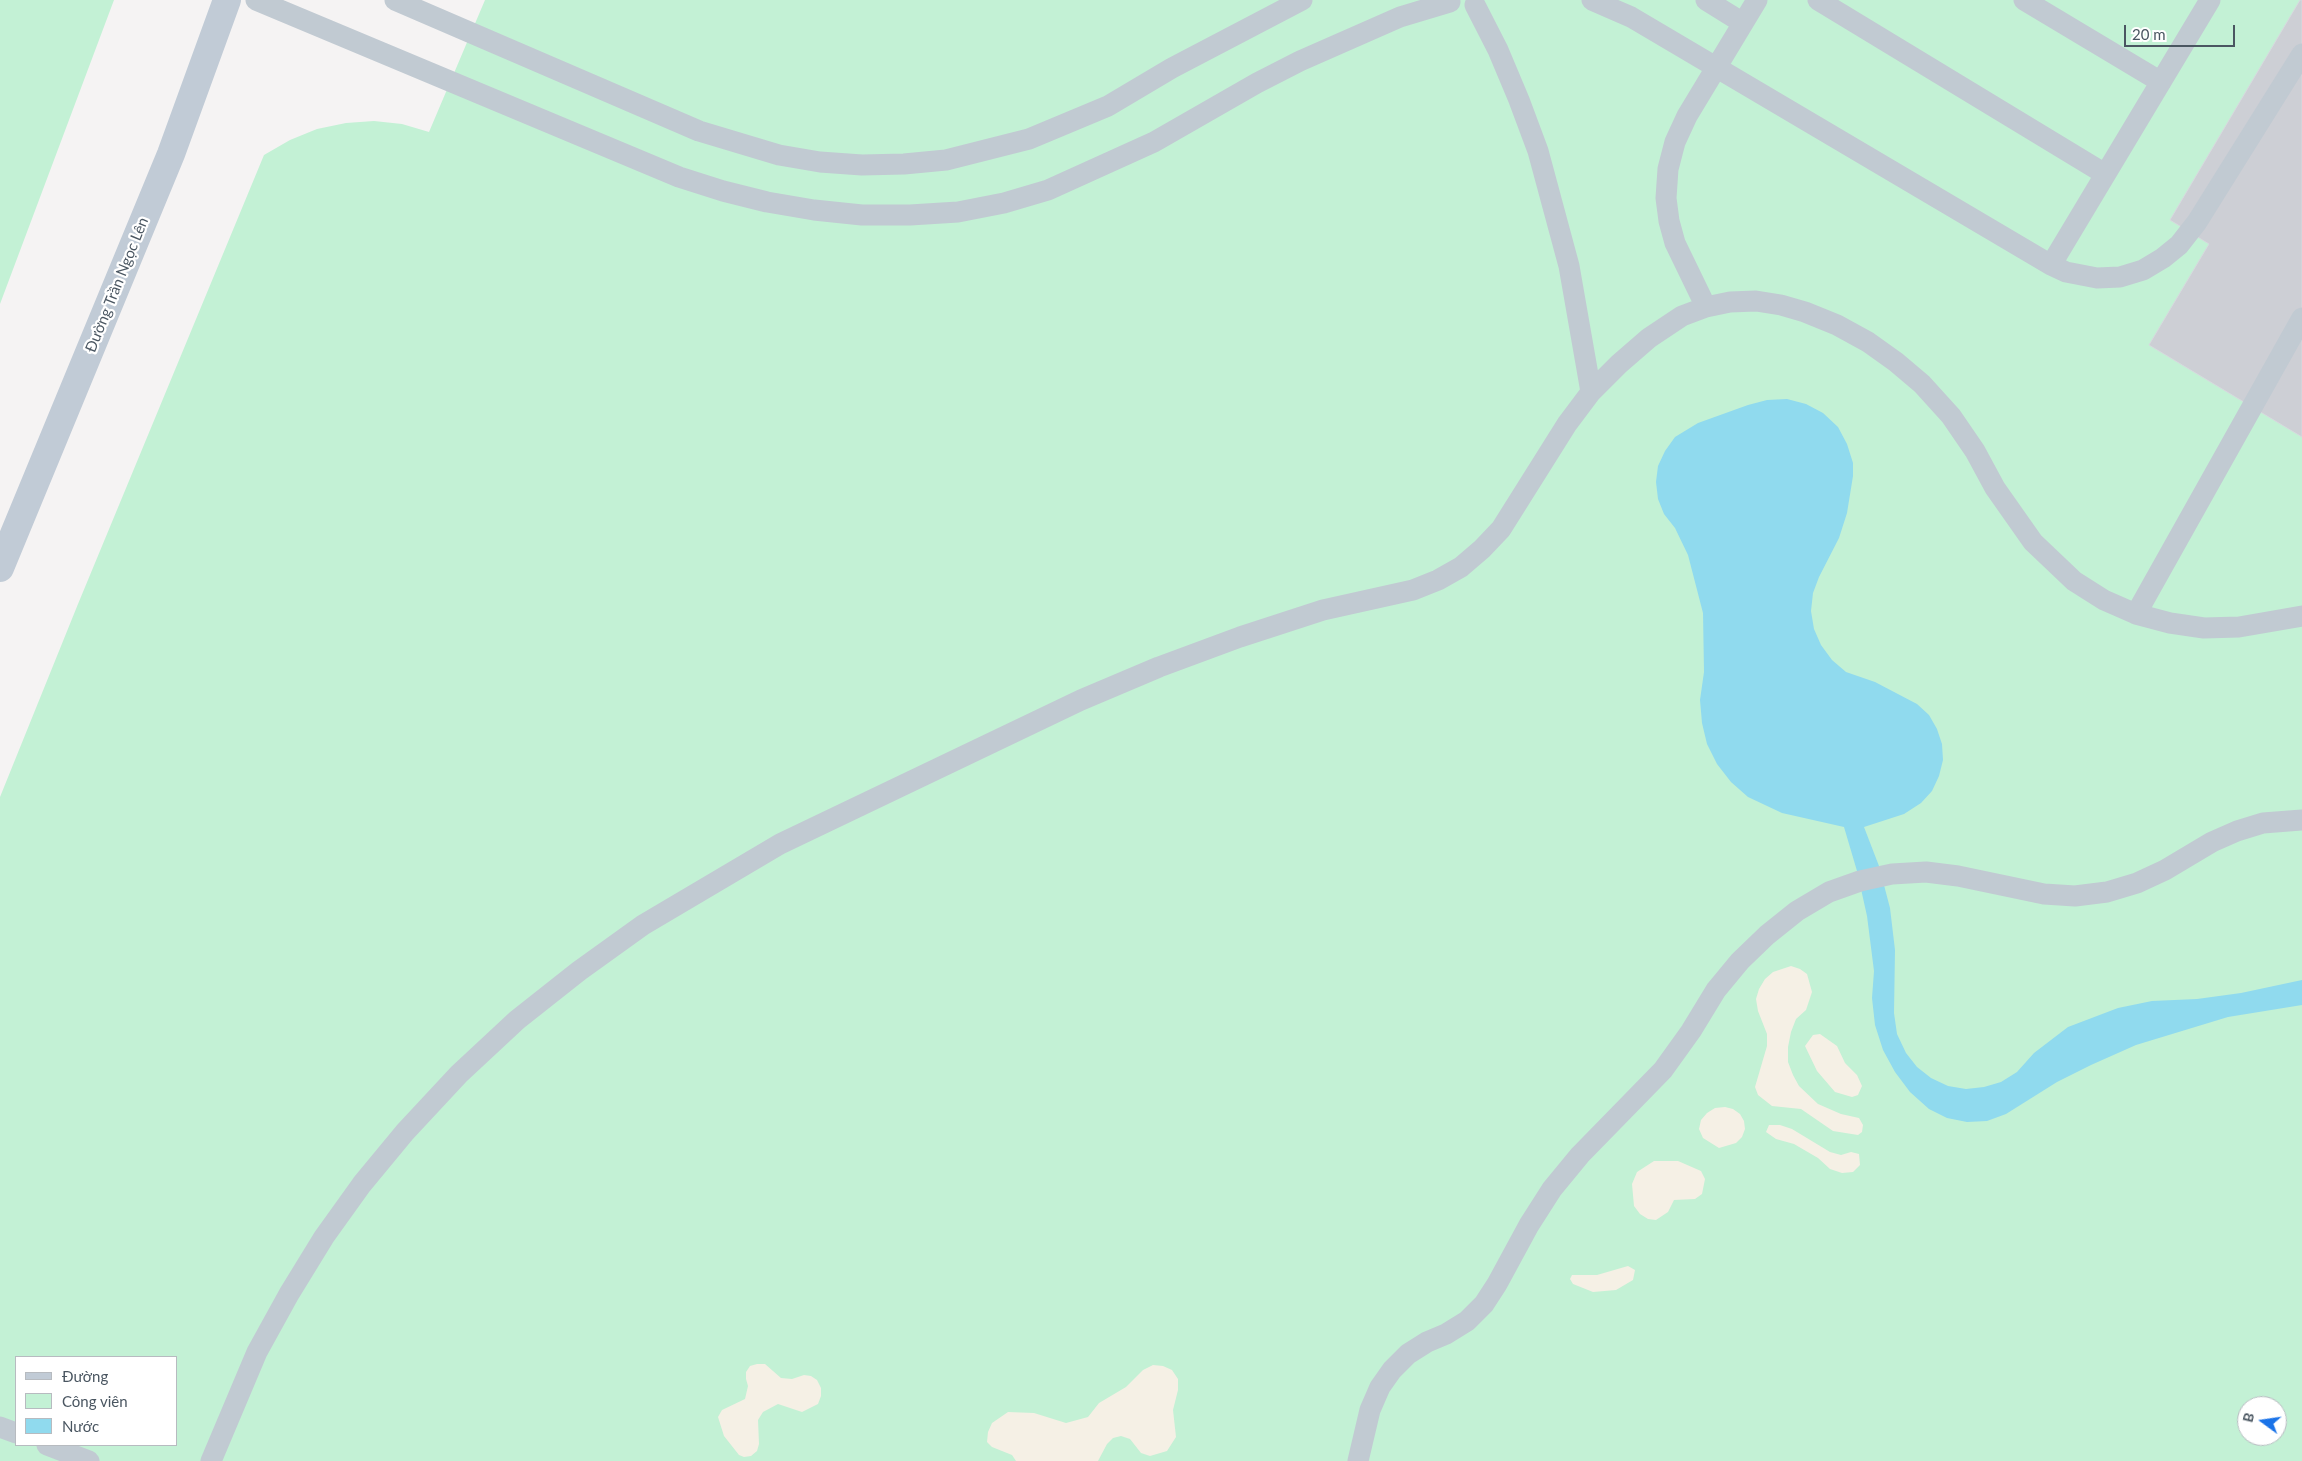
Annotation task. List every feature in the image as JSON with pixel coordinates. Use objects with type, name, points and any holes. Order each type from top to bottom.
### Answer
[{"type":"street","name":"Đường Trần Ngọc Lên","points":[[0,568],[171,154],[227,0]]},
{"type":"lane","points":[[256,0],[679,177],[767,202],[814,210],[862,215],[910,215],[967,210],[1004,203],[1048,190],[1154,142],[1257,83],[1300,61],[1400,17],[1448,1],[1462,5],[1481,2],[1498,50],[1520,100],[1546,177],[1569,266],[1591,392]]},
{"type":"lane","points":[[395,0],[698,131],[779,155],[820,162],[862,165],[946,160],[1029,139],[1108,106],[1172,68],[1302,0]]},
{"type":"lane","points":[[1592,0],[1632,17],[2051,265],[2081,276],[2120,276],[2143,270],[2163,258],[2179,245],[2197,222],[2302,54]]},
{"type":"lane","points":[[1706,0],[1743,23]]},
{"type":"lane","points":[[1706,307],[1675,243],[1669,221],[1666,198],[1668,169],[1675,142],[1687,116],[1757,0]]},
{"type":"lane","points":[[1818,0],[2106,174]]},
{"type":"lane","points":[[2024,0],[2161,82]]},
{"type":"lane","points":[[2051,265],[2210,0]]},
{"type":"lane","points":[[211,1461],[253,1361],[275,1319],[324,1237],[362,1184],[405,1132],[459,1074],[517,1020],[578,971],[643,925],[780,844],[1081,700],[1159,666],[1281,622],[1368,599],[1391,597],[1438,580],[1461,566],[1482,549],[1500,529],[1562,430],[1591,392],[1618,364],[1665,326],[1706,307],[1730,302],[1756,301],[1781,305],[1837,325],[1896,362],[1922,384],[1951,416],[1975,451],[1995,488],[2019,525],[2048,558],[2074,582],[2104,600],[2136,614],[2170,623],[2204,628],[2239,627],[2302,616]]},
{"type":"lane","points":[[2136,614],[2302,318]]},
{"type":"lane","points":[[1358,1461],[1370,1410],[1380,1387],[1392,1370],[1408,1354],[1427,1342],[1446,1334],[1467,1320],[1484,1304],[1498,1284],[1529,1225],[1552,1189],[1580,1155],[1663,1070],[1691,1031],[1716,990],[1740,961],[1767,935],[1797,911],[1829,892],[1850,884],[1903,873],[1926,872],[1958,876],[2044,894],[2075,896],[2106,892],[2137,883],[2165,870],[2212,842],[2237,831],[2263,823],[2302,820]]},
{"type":"lane","points":[[0,1427],[15,1433]]},
{"type":"lane","points":[[50,1446],[89,1461]]},
{"type":"green space","points":[[0,0],[114,0],[0,304]]},
{"type":"green space","points":[[485,0],[2302,0],[2302,1461],[0,1461],[0,797],[264,155],[290,140],[317,129],[346,123],[374,121],[402,124],[429,132]]},
{"type":"sand","points":[[1791,966],[1807,974],[1812,992],[1806,1010],[1796,1019],[1791,1032],[1788,1062],[1793,1075],[1799,1086],[1818,1104],[1841,1114],[1859,1118],[1863,1125],[1862,1132],[1858,1135],[1833,1131],[1801,1109],[1772,1106],[1758,1095],[1755,1087],[1767,1046],[1767,1034],[1758,1011],[1756,999],[1765,979],[1773,972]]},
{"type":"sand","points":[[1820,1034],[1837,1046],[1845,1063],[1857,1075],[1862,1086],[1858,1095],[1852,1097],[1835,1092],[1817,1071],[1805,1046],[1813,1035]]},
{"type":"sand","points":[[1725,1107],[1733,1109],[1740,1114],[1744,1121],[1745,1129],[1742,1137],[1736,1143],[1719,1148],[1703,1138],[1699,1129],[1701,1120],[1707,1113],[1715,1108]]},
{"type":"sand","points":[[1769,1125],[1780,1125],[1792,1129],[1830,1152],[1841,1155],[1851,1152],[1859,1154],[1860,1165],[1853,1172],[1842,1173],[1830,1169],[1818,1158],[1794,1144],[1776,1139],[1766,1132]]},
{"type":"sand","points":[[1654,1161],[1678,1161],[1701,1171],[1705,1179],[1702,1194],[1695,1199],[1674,1200],[1668,1212],[1656,1220],[1648,1219],[1640,1214],[1634,1206],[1632,1184],[1637,1172]]},
{"type":"sand","points":[[1628,1266],[1635,1270],[1633,1280],[1616,1290],[1593,1292],[1573,1284],[1570,1279],[1572,1275],[1597,1275]]},
{"type":"sand","points":[[765,1364],[781,1378],[792,1379],[804,1375],[811,1376],[817,1380],[821,1388],[821,1396],[818,1404],[802,1412],[778,1404],[763,1412],[758,1420],[759,1444],[757,1451],[751,1456],[744,1457],[739,1455],[724,1436],[718,1417],[722,1410],[745,1399],[748,1386],[746,1372],[750,1366]]},
{"type":"sand","points":[[1153,1365],[1163,1366],[1172,1370],[1178,1379],[1178,1390],[1173,1410],[1176,1437],[1167,1451],[1150,1456],[1141,1453],[1130,1439],[1121,1436],[1113,1438],[1107,1444],[1098,1461],[1016,1461],[1012,1455],[992,1447],[987,1442],[988,1432],[992,1423],[1008,1412],[1034,1413],[1066,1423],[1088,1417],[1099,1403],[1126,1387],[1143,1370]]},
{"type":"water","points":[[1787,399],[1806,404],[1823,413],[1838,427],[1847,444],[1853,463],[1853,476],[1847,513],[1839,538],[1813,593],[1811,611],[1814,629],[1821,645],[1832,660],[1846,672],[1875,682],[1917,704],[1929,715],[1937,729],[1942,744],[1943,760],[1939,776],[1932,791],[1921,803],[1904,814],[1864,827],[1879,866],[1890,908],[1895,950],[1894,1013],[1897,1034],[1906,1053],[1917,1067],[1931,1078],[1948,1086],[1966,1089],[1984,1087],[2001,1082],[2017,1072],[2034,1053],[2068,1027],[2118,1008],[2152,1001],[2197,999],[2241,993],[2302,980],[2302,1005],[2228,1017],[2136,1045],[2057,1082],[2006,1114],[1987,1121],[1967,1122],[1947,1118],[1929,1109],[1910,1092],[1895,1072],[1883,1050],[1875,1025],[1872,998],[1874,971],[1867,916],[1857,871],[1844,827],[1782,813],[1748,797],[1731,782],[1717,764],[1707,744],[1702,723],[1700,700],[1704,672],[1703,613],[1688,555],[1675,528],[1664,514],[1658,499],[1656,482],[1658,466],[1665,451],[1675,437],[1698,423],[1748,405],[1767,400]]},
{"type":"building","points":[[2300,0],[2302,0],[2302,437],[2149,345],[2209,244],[2170,220]]}]
